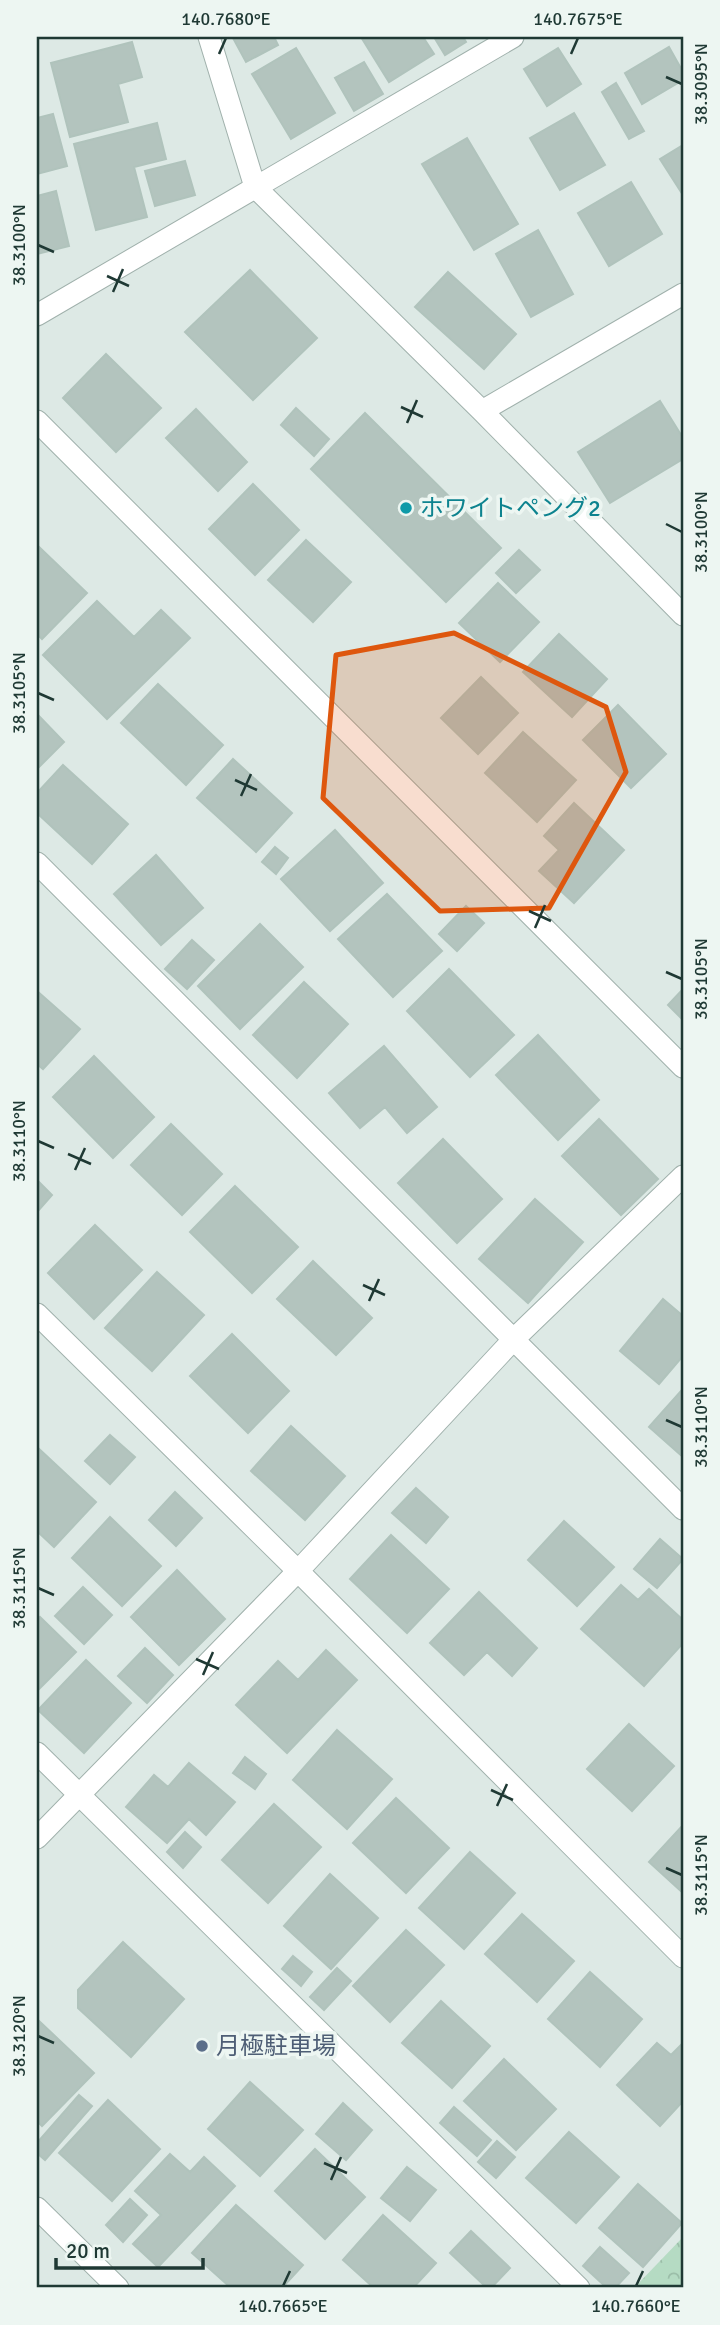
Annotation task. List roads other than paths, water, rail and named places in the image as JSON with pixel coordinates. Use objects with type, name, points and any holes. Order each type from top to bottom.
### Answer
[{"type":"street","points":[[209,37],[255,187],[482,411],[683,615]]},
{"type":"street","points":[[37,315],[513,37]]},
{"type":"street","points":[[482,411],[683,294]]},
{"type":"street","points":[[37,421],[683,1067]]},
{"type":"street","points":[[37,863],[683,1508]]},
{"type":"street","points":[[37,1838],[298,1571],[513,1340],[683,1175]]},
{"type":"street","points":[[37,1314],[683,1957]]},
{"type":"street","points":[[37,1753],[579,2288]]},
{"type":"street","points":[[37,2208],[118,2288]]},
{"type":"place","name":"ホワイトペング2","points":[[406,508]]},
{"type":"place","name":"月極駐車場","points":[[202,2046]]}]
